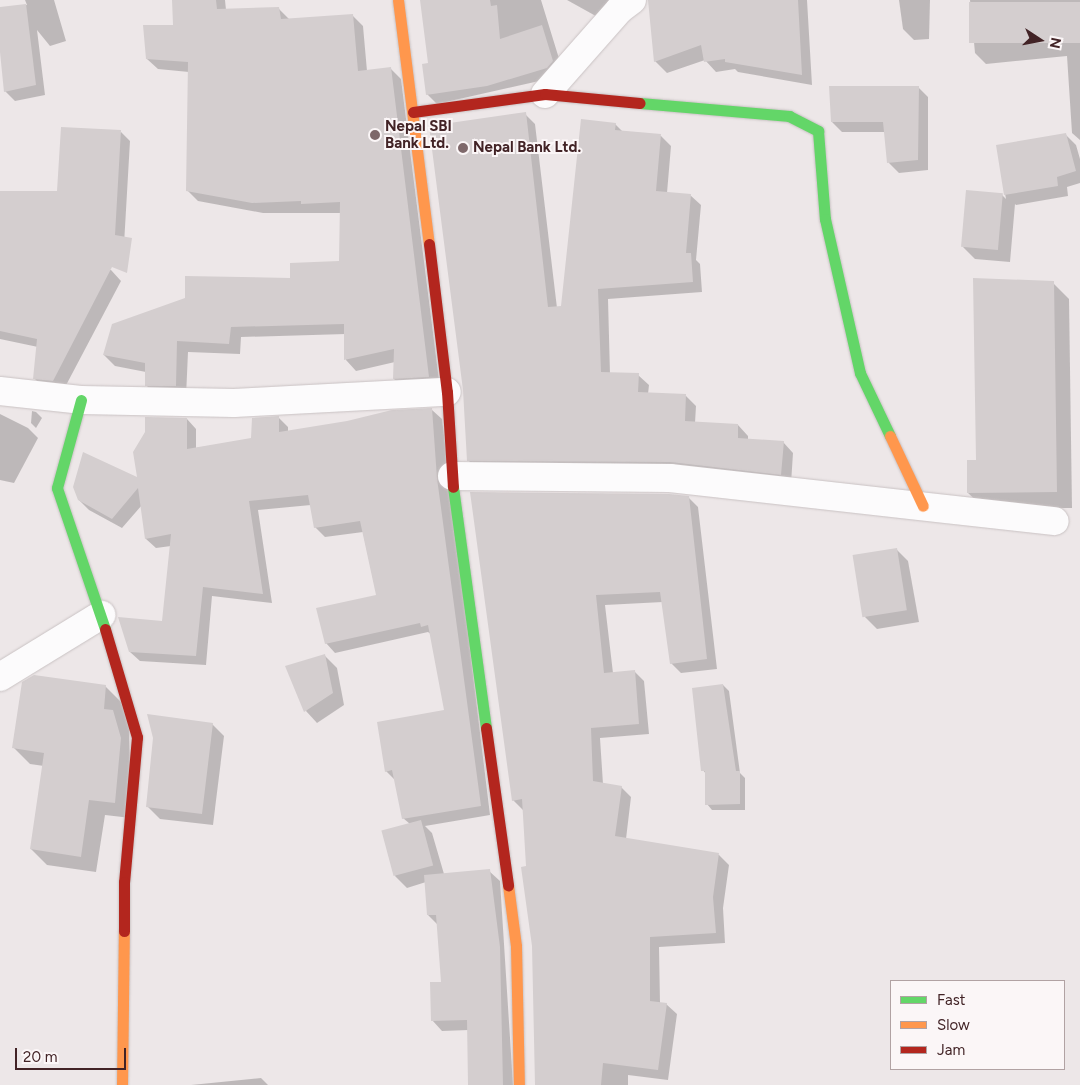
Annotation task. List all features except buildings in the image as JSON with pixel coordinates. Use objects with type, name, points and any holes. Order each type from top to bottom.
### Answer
[{"type":"street","points":[[398,0],[446,392],[452,476],[516,946],[519,1085]]},
{"type":"street","points":[[545,94],[620,9],[632,0]]},
{"type":"street","points":[[413,112],[545,94],[789,116],[818,131],[826,219],[860,373],[922,506]]},
{"type":"street","points":[[0,391],[81,400],[234,402],[446,392]]},
{"type":"street","points":[[81,400],[57,488],[112,649],[137,737],[124,882],[122,1085]]},
{"type":"street","points":[[452,476],[670,478],[1055,521]]},
{"type":"street","points":[[0,677],[100,615]]},
{"type":"traffic: fast","points":[[640,103],[789,116],[818,131],[825,219],[860,373],[890,436]]},
{"type":"traffic: fast","points":[[81,400],[57,488],[105,629]]},
{"type":"traffic: fast","points":[[453,487],[486,728]]},
{"type":"traffic: slow","points":[[398,0],[429,244]]},
{"type":"traffic: slow","points":[[890,436],[923,506]]},
{"type":"traffic: slow","points":[[508,885],[516,946],[519,1085]]},
{"type":"traffic: slow","points":[[122,1085],[124,931]]},
{"type":"traffic: jam","points":[[413,112],[545,94],[640,103]]},
{"type":"traffic: jam","points":[[429,244],[447,392],[453,487]]},
{"type":"traffic: jam","points":[[105,629],[137,737],[124,882],[124,931]]},
{"type":"traffic: jam","points":[[486,728],[508,885]]},
{"type":"place","name":"Nepal SBI Bank Ltd.","points":[[375,135]]},
{"type":"place","name":"Nepal Bank Ltd.","points":[[463,148]]}]
